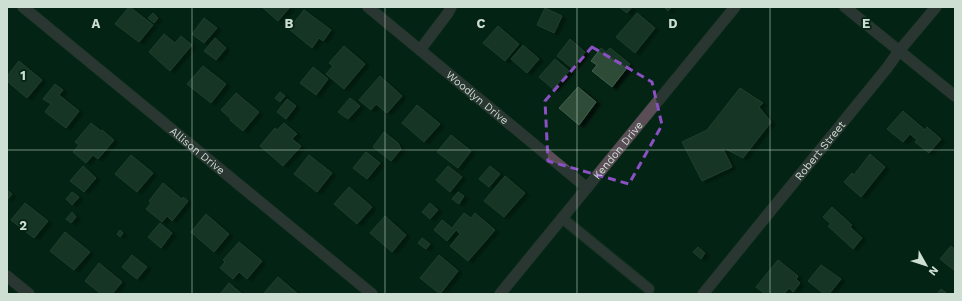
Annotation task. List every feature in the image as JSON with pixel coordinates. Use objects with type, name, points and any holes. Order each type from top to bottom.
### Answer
[{"type":"street","name":"Allison Drive","points":[[24,7],[372,294]]},
{"type":"street","name":"Woodlyn Drive","points":[[368,7],[587,188]]},
{"type":"street","points":[[420,50],[451,7]]},
{"type":"street","name":"Kendon Drive","points":[[500,294],[735,7]]},
{"type":"street","points":[[845,7],[955,96]]},
{"type":"street","name":"Robert Street","points":[[703,294],[936,7]]},
{"type":"street","points":[[7,276],[29,294]]},
{"type":"lane","points":[[562,218],[650,289]]},
{"type":"highlighted area","points":[[592,47],[652,82],[662,125],[629,184],[548,161],[545,101]]},
{"type":"building","points":[[129,7],[153,25],[139,42],[115,24]]},
{"type":"building","points":[[262,7],[290,7],[278,21]]},
{"type":"building","points":[[619,7],[632,7],[627,13]]},
{"type":"building","points":[[664,7],[672,7],[668,11]]},
{"type":"building","points":[[545,8],[562,16],[554,33],[537,25]]},
{"type":"building","points":[[304,10],[331,30],[323,41],[319,38],[312,48],[289,29]]},
{"type":"building","points":[[153,13],[158,18],[154,23],[148,18]]},
{"type":"building","points":[[637,13],[655,28],[635,53],[616,37]]},
{"type":"building","points":[[204,18],[217,28],[204,43],[192,34]]},
{"type":"building","points":[[498,26],[519,44],[505,61],[483,43]]},
{"type":"building","points":[[164,34],[175,43],[181,36],[192,45],[170,71],[149,52]]},
{"type":"building","points":[[215,38],[226,48],[216,60],[204,51]]},
{"type":"building","points":[[570,39],[585,52],[572,68],[557,56]]},
{"type":"building","points":[[523,45],[539,59],[527,73],[511,59]]},
{"type":"building","points":[[344,46],[365,64],[344,89],[326,74],[333,66],[329,63]]},
{"type":"building","points":[[601,48],[606,52],[610,48],[630,64],[612,87],[592,71],[597,65],[591,61]]},
{"type":"building","points":[[555,59],[569,71],[553,89],[539,77]]},
{"type":"building","points":[[19,61],[42,80],[27,98],[7,81],[7,76]]},
{"type":"building","points":[[203,66],[226,84],[211,103],[187,84]]},
{"type":"building","points":[[313,67],[328,79],[316,95],[300,83]]},
{"type":"building","points":[[380,76],[402,96],[387,113],[376,104],[371,110],[359,100]]},
{"type":"building","points":[[55,84],[63,90],[59,95],[79,111],[66,128],[45,112],[51,104],[43,99]]},
{"type":"building","points":[[578,87],[596,102],[579,125],[559,108]]},
{"type":"building","points":[[740,88],[763,103],[759,107],[771,122],[743,158],[724,148],[723,149],[732,167],[702,181],[682,142],[707,130]]},
{"type":"building","points":[[280,92],[285,96],[280,102],[275,98]]},
{"type":"building","points":[[236,93],[259,112],[243,131],[221,110]]},
{"type":"building","points":[[350,98],[360,106],[348,119],[338,112]]},
{"type":"building","points":[[287,99],[296,106],[286,119],[277,112]]},
{"type":"building","points":[[417,105],[440,124],[424,142],[402,123]]},
{"type":"building","points":[[903,111],[925,130],[927,127],[941,139],[929,153],[915,142],[917,140],[910,134],[903,142],[887,129]]},
{"type":"building","points":[[91,123],[114,140],[98,159],[93,155],[86,163],[73,152],[79,145],[75,142]]},
{"type":"building","points":[[284,123],[297,134],[292,139],[301,146],[283,166],[260,146],[275,128],[277,130]]},
{"type":"building","points":[[384,132],[398,143],[401,149],[391,161],[373,147]]},
{"type":"building","points":[[451,135],[471,151],[458,168],[437,152]]},
{"type":"building","points":[[366,152],[380,163],[367,179],[353,168]]},
{"type":"building","points":[[870,154],[885,167],[861,197],[844,182],[852,173],[854,175]]},
{"type":"building","points":[[131,155],[153,173],[137,192],[115,174]]},
{"type":"building","points":[[309,155],[332,173],[317,192],[294,174]]},
{"type":"building","points":[[83,166],[96,178],[84,192],[70,181]]},
{"type":"building","points":[[448,166],[462,177],[450,192],[436,180]]},
{"type":"building","points":[[490,166],[500,174],[489,187],[479,179]]},
{"type":"building","points":[[505,176],[525,193],[504,217],[484,201]]},
{"type":"building","points":[[163,183],[182,199],[183,197],[188,201],[172,221],[167,216],[162,222],[146,209],[151,203],[149,201]]},
{"type":"building","points":[[349,187],[372,207],[357,224],[334,204]]},
{"type":"building","points":[[7,190],[12,194],[7,200]]},
{"type":"building","points":[[72,192],[79,197],[72,205],[66,199]]},
{"type":"building","points":[[458,192],[464,196],[459,204],[452,199]]},
{"type":"building","points":[[25,203],[48,221],[34,238],[11,220]]},
{"type":"building","points":[[430,203],[438,210],[430,219],[422,212]]},
{"type":"building","points":[[832,207],[852,225],[850,227],[862,238],[853,249],[828,226],[831,224],[823,217]]},
{"type":"building","points":[[72,212],[76,217],[71,223],[66,219]]},
{"type":"building","points":[[464,213],[471,218],[475,213],[495,230],[468,261],[450,246],[460,234],[456,230],[447,241],[434,230],[442,220],[452,228]]},
{"type":"building","points":[[206,214],[229,234],[214,252],[191,232]]},
{"type":"building","points":[[385,216],[406,235],[392,252],[370,233]]},
{"type":"building","points":[[160,223],[172,233],[161,248],[148,237]]},
{"type":"building","points":[[120,230],[123,233],[120,237],[117,234]]},
{"type":"building","points":[[65,232],[90,252],[74,270],[50,251]]},
{"type":"building","points":[[422,238],[430,244],[426,249],[418,243]]},
{"type":"building","points":[[239,242],[262,261],[247,279],[239,272],[233,279],[220,268],[225,262],[223,260]]},
{"type":"building","points":[[951,246],[955,250],[954,270],[940,259]]},
{"type":"building","points":[[698,247],[705,253],[701,259],[693,252]]},
{"type":"building","points":[[132,255],[147,267],[137,279],[122,267]]},
{"type":"building","points":[[439,255],[458,271],[440,294],[420,278]]},
{"type":"building","points":[[778,260],[798,276],[796,279],[800,283],[793,292],[789,288],[784,294],[765,294],[756,287]]},
{"type":"building","points":[[99,263],[122,282],[112,294],[101,294],[85,281]]},
{"type":"building","points":[[821,265],[841,279],[829,294],[824,294],[808,281]]},
{"type":"building","points":[[278,277],[298,294],[265,294],[264,293]]},
{"type":"building","points":[[229,283],[242,294],[220,294]]},
{"type":"building","points":[[941,289],[948,294],[937,294]]}]
